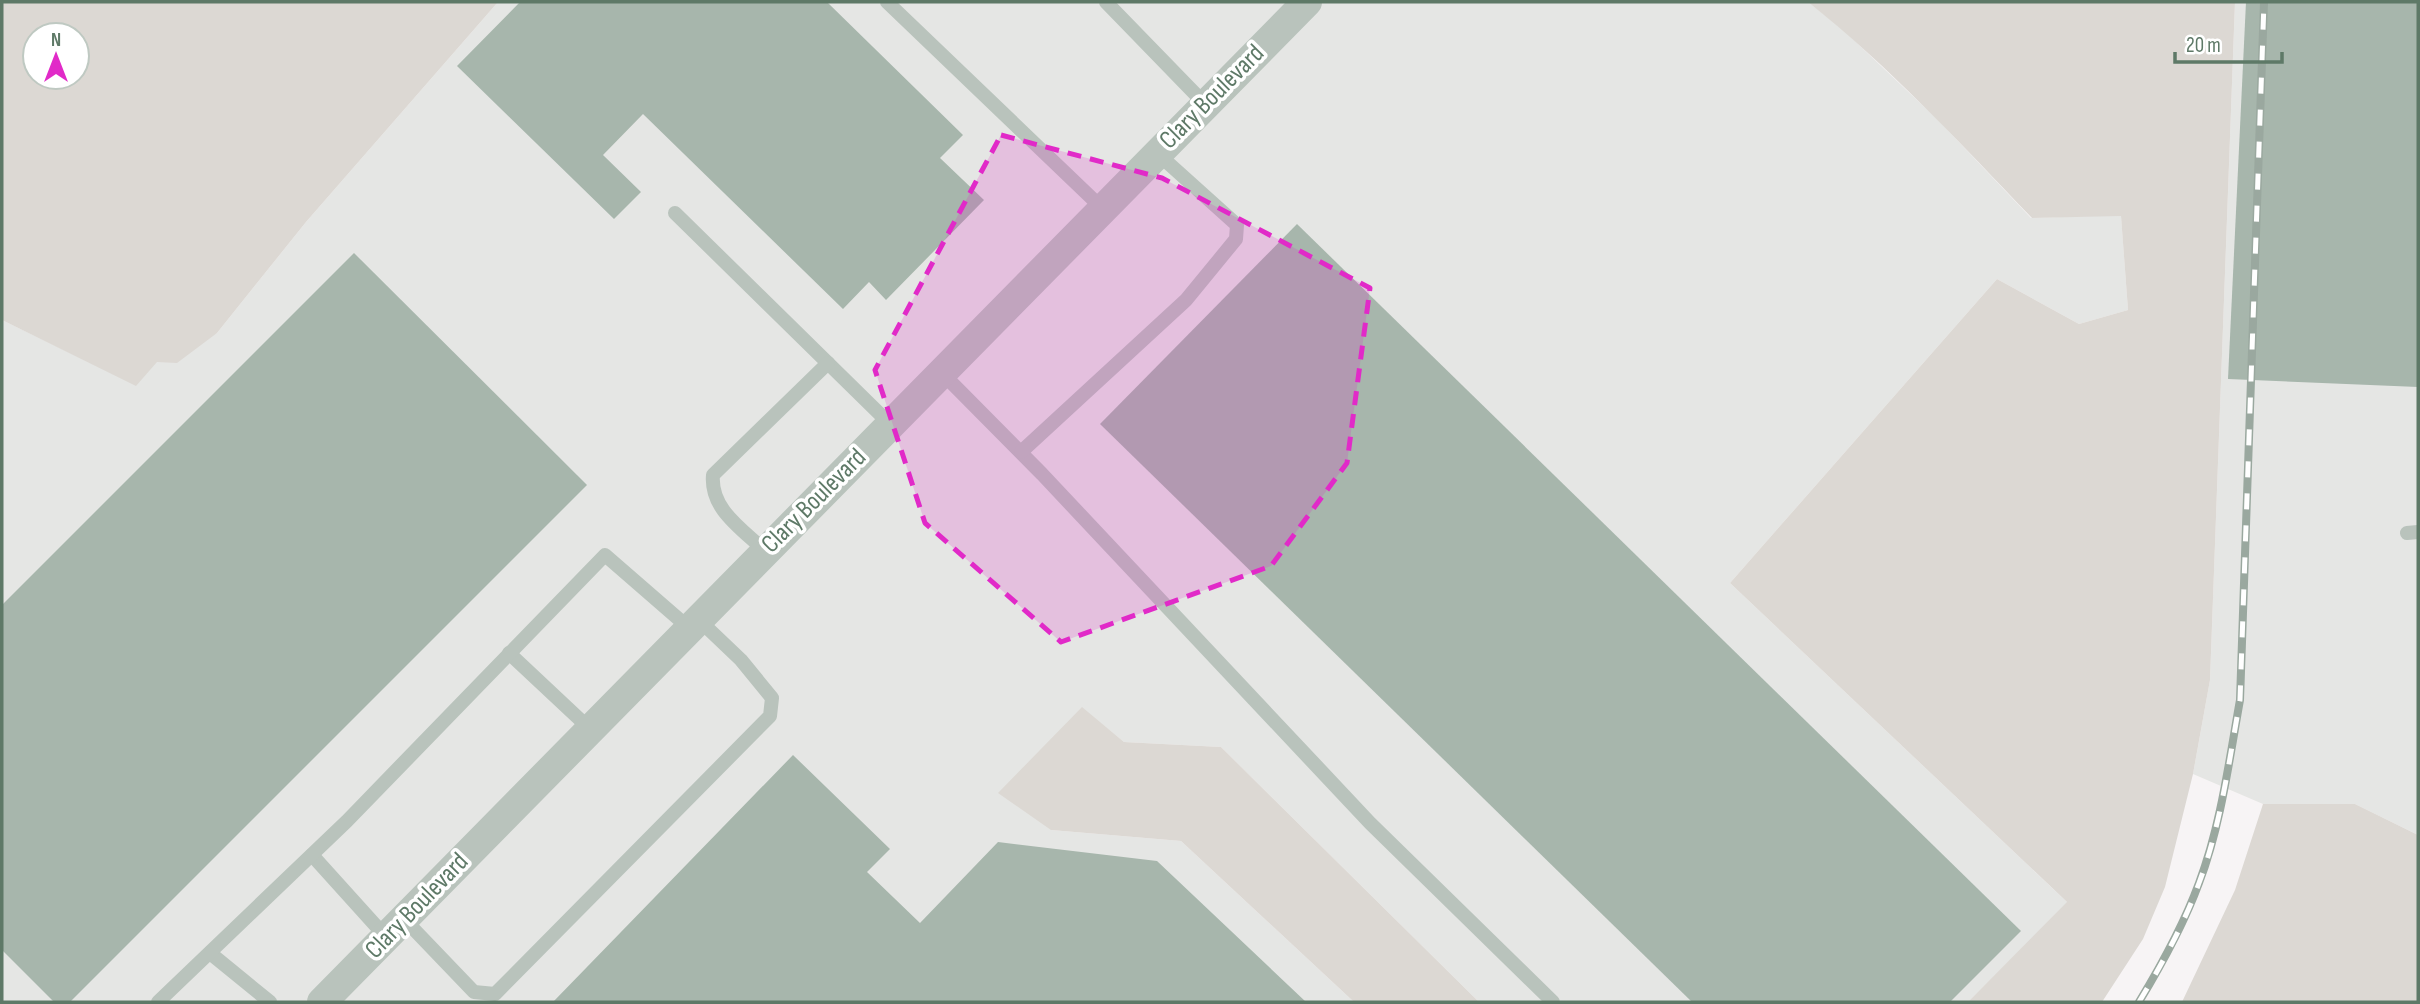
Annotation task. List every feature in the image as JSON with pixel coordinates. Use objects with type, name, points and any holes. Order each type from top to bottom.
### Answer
[{"type":"street","name":"Clary Boulevard","points":[[322,1002],[1307,2]]},
{"type":"lane","points":[[887,2],[1102,208]]},
{"type":"lane","points":[[1106,2],[1205,104]]},
{"type":"lane","points":[[1021,452],[1186,300],[1236,239],[1237,225],[1157,152]]},
{"type":"lane","points":[[675,213],[890,424]]},
{"type":"lane","points":[[765,551],[715,502],[711,490],[713,475],[828,363]]},
{"type":"lane","points":[[941,372],[1021,452],[1370,823],[1553,1002]]},
{"type":"lane","points":[[158,1002],[312,855],[604,555],[741,660],[772,698],[770,716],[495,994],[474,992],[395,928],[312,855]]},
{"type":"lane","points":[[509,653],[590,729]]},
{"type":"lane","points":[[210,953],[270,1002]]},
{"type":"highlighted area","points":[[1001,135],[1162,178],[1370,288],[1347,463],[1271,566],[1061,642],[925,523],[875,370]]},
{"type":"shaded area","points":[[2,2],[498,2],[306,222],[217,333],[177,363],[157,362],[136,386],[2,320]]},
{"type":"shaded area","points":[[498,2],[1808,2],[1840,27],[1938,120],[2031,218],[2121,215],[2128,310],[2079,324],[1997,279],[1730,583],[2068,903],[1968,1002],[1479,1002],[1221,747],[1124,742],[1082,708],[1051,830],[1181,841],[1354,1002],[2,1002],[2,320],[136,385],[147,361],[217,333],[306,222]]},
{"type":"shaded area","points":[[1808,2],[2235,2],[2210,680],[2193,774],[2165,887],[2143,939],[2102,1002],[1968,1002],[2067,902],[1730,583],[1997,279],[2079,324],[2128,310],[2121,216],[2032,218],[1867,52]]},
{"type":"shaded area","points":[[2235,2],[2418,2],[2418,835],[2355,804],[2263,804],[2193,774],[2210,680]]},
{"type":"shaded area","points":[[1082,707],[1124,742],[1221,747],[1479,1002],[1354,1002],[1181,841],[1051,830],[998,793]]},
{"type":"shaded area","points":[[2263,804],[2355,804],[2418,835],[2418,1002],[2182,1002],[2235,890]]},
{"type":"building","points":[[520,2],[827,2],[963,135],[940,158],[984,200],[886,300],[869,282],[843,309],[643,114],[603,155],[641,192],[614,219],[457,66]]},
{"type":"building","points":[[2246,2],[2418,2],[2418,387],[2228,379]]},
{"type":"building","points":[[1297,224],[2021,931],[1950,1002],[1692,1002],[1100,424]]},
{"type":"building","points":[[354,253],[587,485],[70,1002],[54,1002],[2,950],[2,605]]},
{"type":"building","points":[[793,755],[890,849],[867,872],[920,923],[998,842],[1157,861],[1306,1002],[553,1002]]},
{"type":"railway","points":[[2139,1002],[2179,929],[2207,861],[2224,793],[2240,700],[2264,2]]}]
